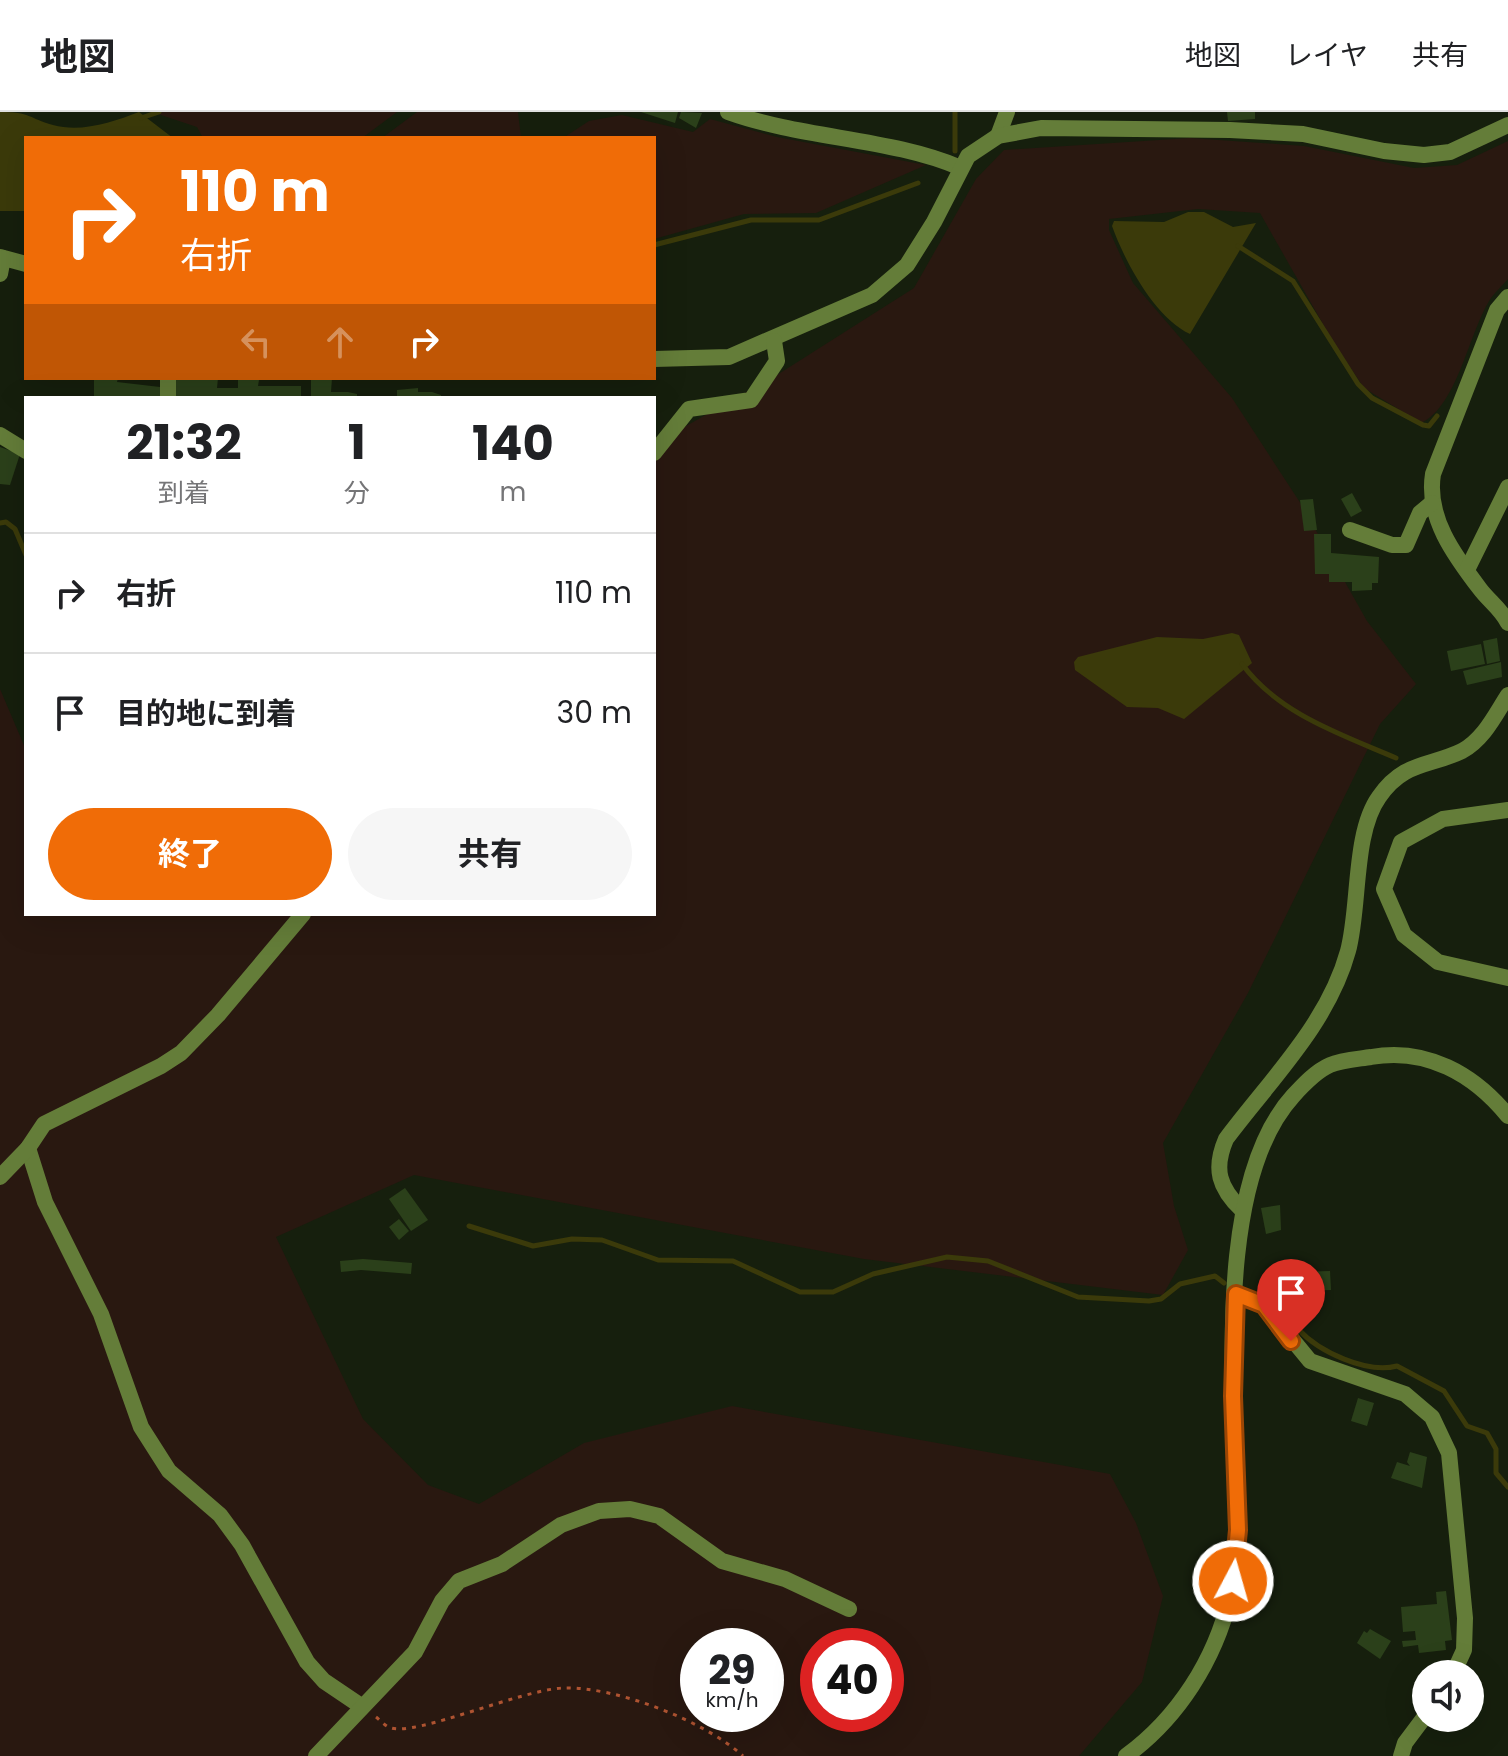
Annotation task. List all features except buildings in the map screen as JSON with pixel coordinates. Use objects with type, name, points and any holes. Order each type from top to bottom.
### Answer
[{"type":"street","points":[[728,112],[789,130],[938,158],[961,168]]},
{"type":"street","points":[[998,136],[1007,112]]},
{"type":"street","points":[[656,359],[729,357],[774,341],[872,295],[890,283],[907,265],[934,222],[968,156],[998,136],[1041,128],[1230,130],[1303,134],[1384,151],[1424,155],[1450,152],[1508,125]]},
{"type":"street","points":[[1,263],[24,264]]},
{"type":"street","points":[[1508,297],[1497,310],[1433,474],[1432,503],[1437,522],[1467,570],[1508,623]]},
{"type":"street","points":[[656,450],[689,409],[751,400],[777,361],[774,341]]},
{"type":"street","points":[[0,435],[24,450]]},
{"type":"street","points":[[1467,570],[1508,487]]},
{"type":"street","points":[[1350,530],[1392,545],[1406,545],[1420,513],[1432,503]]},
{"type":"street","points":[[1242,1210],[1227,1196],[1217,1174],[1220,1153],[1226,1139],[1310,1031],[1332,995],[1348,951],[1365,839],[1379,797],[1416,764],[1461,751],[1479,739],[1508,695]]},
{"type":"street","points":[[1508,810],[1443,819],[1401,842],[1384,889],[1404,935],[1438,962],[1508,978]]},
{"type":"street","points":[[0,1177],[28,1148],[44,1124],[181,1053],[218,1015],[301,916]]},
{"type":"street","points":[[1126,1756],[1171,1714],[1195,1681],[1216,1646],[1230,1597],[1238,1530],[1233,1396],[1242,1210],[1266,1130],[1304,1084],[1330,1065],[1381,1055],[1433,1059],[1481,1088],[1508,1116]]},
{"type":"street","points":[[28,1148],[45,1202],[101,1314],[141,1427],[169,1471],[220,1515],[242,1545],[307,1662],[324,1681],[361,1706]]},
{"type":"street","points":[[1236,1294],[1264,1305],[1310,1361],[1405,1394],[1432,1417],[1449,1453],[1465,1618],[1464,1650],[1459,1660]]},
{"type":"street","points":[[316,1756],[415,1652],[442,1601],[459,1581],[502,1564],[561,1525],[599,1511],[630,1509],[659,1516],[722,1561],[785,1579],[849,1609]]},
{"type":"street","points":[[1401,1756],[1413,1732]]},
{"type":"path","points":[[361,1706],[391,1728],[424,1726],[515,1695],[563,1688],[601,1691],[705,1729],[743,1756]]},
{"type":"shaded area","points":[[0,112],[24,114],[53,125],[75,128],[108,123],[139,112],[170,136],[24,136],[24,211],[0,211]]},
{"type":"shaded area","points":[[152,112],[397,112],[365,136],[202,136],[197,127]]},
{"type":"shaded area","points":[[417,112],[518,112],[521,136],[385,136]]},
{"type":"shaded area","points":[[622,115],[693,132],[710,119],[777,137],[926,165],[816,213],[744,214],[656,238],[656,136],[566,136],[589,121]]},
{"type":"shaded area","points":[[1190,138],[1304,146],[1414,168],[1457,165],[1508,141],[1508,279],[1483,312],[1454,385],[1434,414],[1421,423],[1364,388],[1332,340],[1260,213],[1198,209],[1109,219],[1109,230],[1133,283],[1232,398],[1301,504],[1367,621],[1416,684],[1380,724],[1248,993],[1163,1143],[1174,1206],[1188,1250],[1163,1295],[864,1259],[414,1175],[276,1237],[363,1419],[428,1485],[479,1504],[584,1443],[732,1406],[1110,1474],[1136,1523],[1163,1596],[1142,1682],[1079,1756],[0,1756],[0,689],[24,745],[24,916],[656,916],[656,443],[777,375],[914,288],[976,179],[1004,150]]},
{"type":"shaded area","points":[[1188,212],[1204,212],[1233,227],[1256,223],[1190,334],[1177,326],[1153,302],[1133,272],[1112,226],[1114,221],[1164,222]]},
{"type":"shaded area","points":[[1232,633],[1239,635],[1252,663],[1184,719],[1158,708],[1127,707],[1075,670],[1074,662],[1078,657],[1157,637],[1203,639]]},
{"type":"waterway","points":[[141,118],[159,112]]},
{"type":"waterway","points":[[955,112],[955,151]]},
{"type":"waterway","points":[[656,244],[751,220],[819,220],[918,183]]},
{"type":"waterway","points":[[1238,246],[1293,281],[1358,384],[1372,398],[1423,425],[1429,426],[1437,416]]},
{"type":"waterway","points":[[0,523],[6,522],[15,529],[24,550]]},
{"type":"waterway","points":[[1242,664],[1257,681],[1292,709],[1332,731],[1396,758]]},
{"type":"waterway","points":[[469,1226],[533,1246],[572,1239],[602,1240],[658,1260],[733,1261],[800,1292],[833,1292],[873,1274],[947,1257],[988,1261],[1078,1297],[1149,1301],[1161,1299],[1180,1284],[1215,1276],[1224,1283]]},
{"type":"waterway","points":[[1271,1278],[1294,1324],[1318,1346],[1358,1364],[1385,1368],[1397,1366],[1444,1391],[1467,1426],[1487,1433],[1496,1449],[1496,1473],[1508,1487]]},
{"type":"route","points":[[1233,1581],[1238,1530],[1233,1396],[1236,1294],[1264,1305],[1291,1341]]}]
